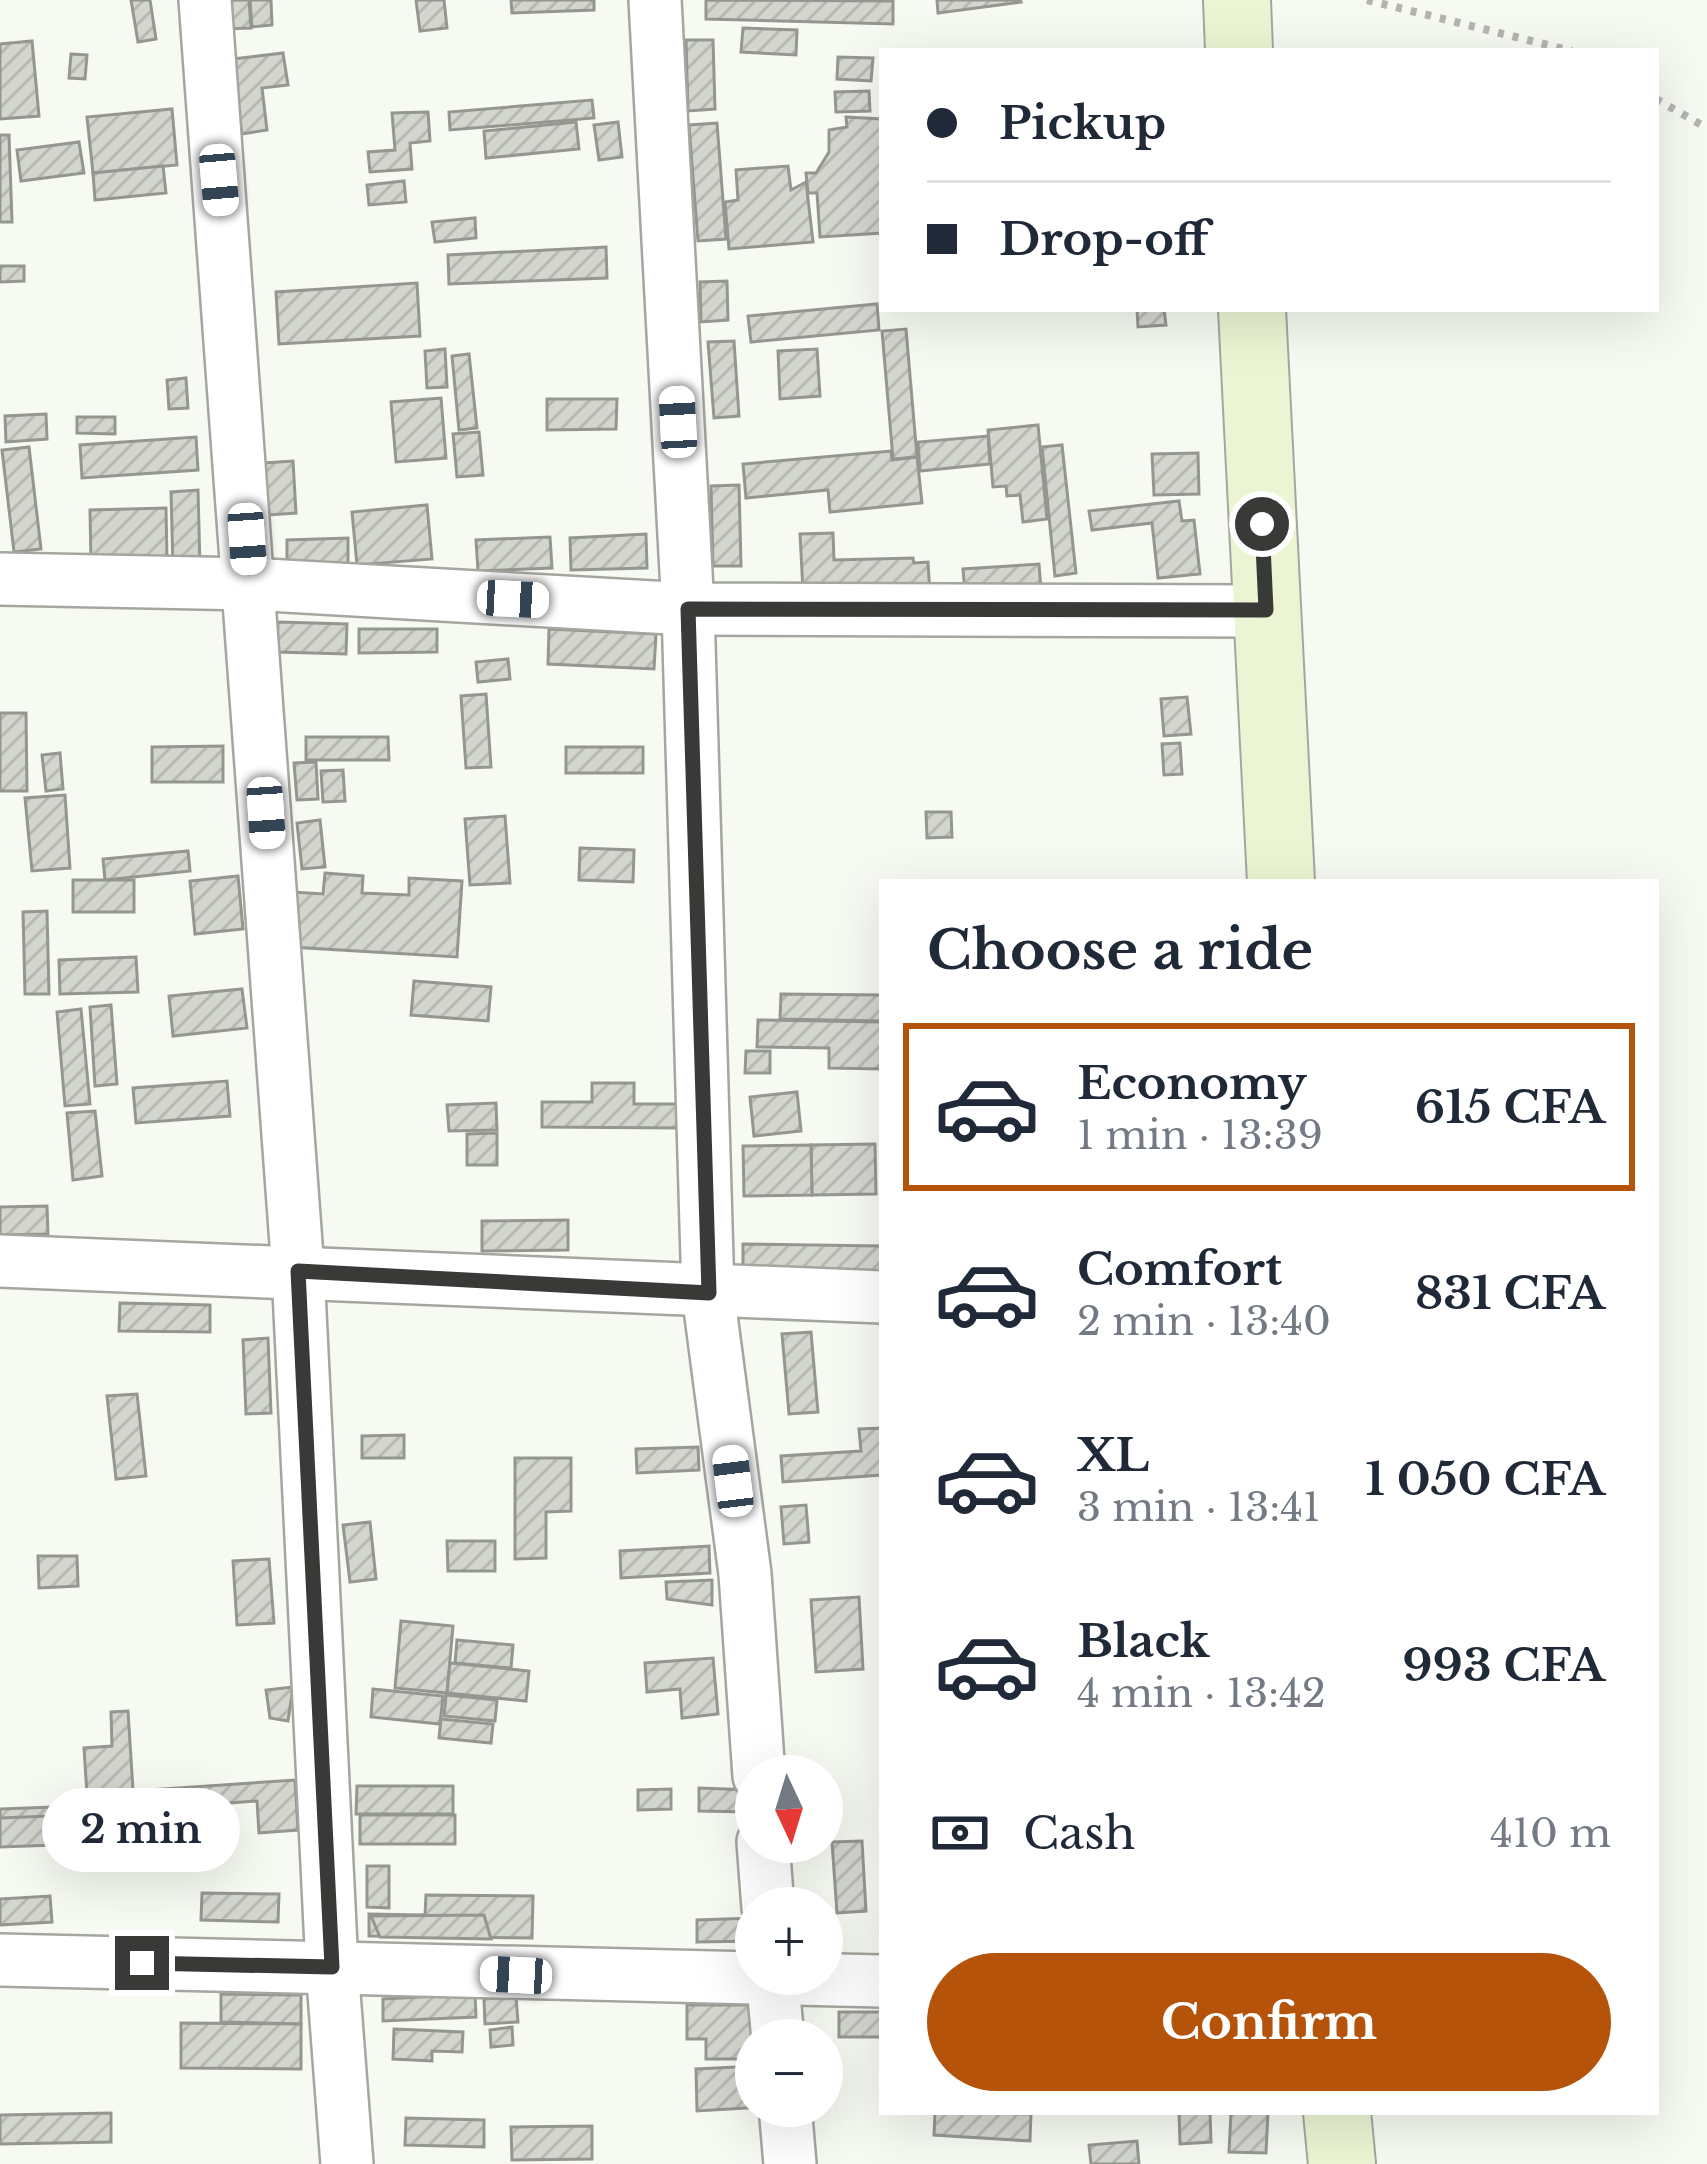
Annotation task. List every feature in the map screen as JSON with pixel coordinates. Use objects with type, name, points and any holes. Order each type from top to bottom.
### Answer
[{"type":"street","points":[[205,0],[298,1271],[346,2164]]},
{"type":"street","points":[[655,0],[688,609],[709,1293],[745,1574],[758,1755]]},
{"type":"street","points":[[1237,0],[1239,48]]},
{"type":"street","points":[[1252,312],[1281,879]]},
{"type":"street","points":[[0,579],[250,584],[688,609],[1266,610]]},
{"type":"street","points":[[0,1261],[879,1297]]},
{"type":"street","points":[[0,1960],[735,1976]]},
{"type":"street","points":[[843,1980],[879,1982]]},
{"type":"street","points":[[1337,2115],[1342,2164]]},
{"type":"street","points":[[787,2127],[790,2164]]},
{"type":"path","points":[[1366,0],[1560,48]]},
{"type":"path","points":[[1659,101],[1707,128]]},
{"type":"building","points":[[131,0],[150,0],[156,39],[138,42]]},
{"type":"building","points":[[220,0],[249,0],[251,28],[222,29]]},
{"type":"building","points":[[250,0],[271,0],[272,25],[252,27]]},
{"type":"building","points":[[416,0],[444,0],[447,28],[420,31]]},
{"type":"building","points":[[511,0],[594,0],[594,10],[512,13]]},
{"type":"building","points":[[706,0],[893,1],[893,24],[706,19]]},
{"type":"building","points":[[937,0],[1020,0],[1021,2],[938,13]]},
{"type":"building","points":[[743,28],[797,30],[796,55],[741,52]]},
{"type":"building","points":[[686,40],[713,40],[715,109],[688,111]]},
{"type":"building","points":[[32,41],[39,116],[0,119],[0,44]]},
{"type":"building","points":[[283,53],[288,85],[262,88],[267,130],[242,134],[232,59]]},
{"type":"building","points":[[71,54],[87,55],[85,79],[69,78]]},
{"type":"building","points":[[838,57],[873,58],[871,81],[837,79]]},
{"type":"building","points":[[869,91],[870,111],[836,112],[835,92]]},
{"type":"building","points":[[592,100],[594,118],[450,130],[449,112]]},
{"type":"building","points":[[172,109],[177,165],[93,173],[87,117]]},
{"type":"building","points":[[428,112],[430,141],[410,143],[412,169],[370,172],[368,152],[395,150],[392,113]]},
{"type":"building","points":[[846,117],[879,119],[879,233],[820,237],[817,193],[808,193],[806,173],[816,173],[829,152],[829,130],[847,127]]},
{"type":"building","points":[[576,122],[579,149],[486,158],[484,131]]},
{"type":"building","points":[[618,122],[622,157],[599,160],[594,125]]},
{"type":"building","points":[[717,123],[726,239],[698,241],[689,125]]},
{"type":"building","points":[[0,135],[9,135],[12,222],[0,222]]},
{"type":"building","points":[[79,142],[84,173],[21,181],[17,150]]},
{"type":"building","points":[[163,166],[166,193],[95,200],[93,173]]},
{"type":"building","points":[[788,166],[791,190],[806,182],[813,242],[729,249],[725,202],[738,200],[736,170]]},
{"type":"building","points":[[404,181],[406,202],[369,205],[367,185]]},
{"type":"building","points":[[475,218],[476,238],[435,242],[432,222]]},
{"type":"building","points":[[606,247],[607,278],[449,284],[448,255]]},
{"type":"building","points":[[0,266],[24,266],[24,281],[0,282]]},
{"type":"building","points":[[727,281],[728,320],[701,322],[700,282]]},
{"type":"building","points":[[417,283],[420,336],[279,344],[276,292]]},
{"type":"building","points":[[877,304],[879,330],[751,342],[748,316]]},
{"type":"building","points":[[1137,312],[1164,312],[1166,325],[1138,327]]},
{"type":"building","points":[[906,329],[917,457],[893,459],[882,331]]},
{"type":"building","points":[[734,341],[739,416],[714,418],[708,342]]},
{"type":"building","points":[[445,349],[447,387],[427,388],[425,351]]},
{"type":"building","points":[[817,349],[820,396],[780,399],[778,351]]},
{"type":"building","points":[[469,354],[477,428],[459,430],[452,356]]},
{"type":"building","points":[[186,378],[188,408],[169,409],[167,380]]},
{"type":"building","points":[[441,398],[446,458],[396,462],[391,402]]},
{"type":"building","points":[[547,399],[617,399],[616,429],[547,430]]},
{"type":"building","points":[[46,414],[47,439],[6,442],[5,416]]},
{"type":"building","points":[[77,417],[115,417],[115,434],[77,433]]},
{"type":"building","points":[[1038,425],[1047,519],[1023,522],[1020,495],[1007,496],[1006,486],[993,487],[988,430]]},
{"type":"building","points":[[479,432],[483,475],[457,477],[453,434]]},
{"type":"building","points":[[988,436],[990,464],[920,471],[918,442]]},
{"type":"building","points":[[196,437],[198,470],[82,478],[80,445]]},
{"type":"building","points":[[1062,445],[1076,573],[1055,576],[1042,447]]},
{"type":"building","points":[[29,447],[41,549],[14,552],[2,450]]},
{"type":"building","points":[[891,451],[892,460],[917,457],[922,503],[830,512],[828,490],[746,498],[743,464]]},
{"type":"building","points":[[1198,453],[1199,494],[1154,495],[1152,454]]},
{"type":"building","points":[[293,461],[296,513],[268,515],[264,463]]},
{"type":"building","points":[[739,485],[741,566],[713,566],[711,486]]},
{"type":"building","points":[[198,490],[200,567],[173,568],[171,492]]},
{"type":"building","points":[[1179,501],[1182,521],[1194,520],[1200,574],[1158,578],[1152,523],[1092,530],[1089,511]]},
{"type":"building","points":[[427,505],[432,559],[357,565],[352,512]]},
{"type":"building","points":[[166,508],[167,560],[91,563],[90,510]]},
{"type":"building","points":[[833,533],[834,560],[913,558],[914,563],[928,562],[930,595],[803,591],[800,534]]},
{"type":"building","points":[[646,534],[647,568],[571,570],[570,538]]},
{"type":"building","points":[[550,537],[552,568],[478,571],[476,540]]},
{"type":"building","points":[[348,538],[348,564],[287,565],[287,540]]},
{"type":"building","points":[[1039,564],[1041,589],[965,594],[963,569]]},
{"type":"building","points":[[278,622],[347,624],[346,654],[277,652]]},
{"type":"building","points":[[359,629],[437,629],[437,652],[359,653]]},
{"type":"building","points":[[549,629],[656,634],[654,669],[548,664]]},
{"type":"building","points":[[508,659],[510,679],[478,682],[476,662]]},
{"type":"building","points":[[486,694],[491,767],[466,768],[461,696]]},
{"type":"building","points":[[1187,697],[1191,734],[1164,736],[1161,699]]},
{"type":"building","points":[[0,713],[26,713],[27,791],[0,791]]},
{"type":"building","points":[[306,737],[388,737],[389,760],[306,760]]},
{"type":"building","points":[[1180,743],[1182,774],[1164,775],[1162,744]]},
{"type":"building","points":[[223,746],[223,782],[152,782],[152,747]]},
{"type":"building","points":[[566,747],[643,747],[643,773],[566,773]]},
{"type":"building","points":[[60,753],[63,789],[46,791],[42,755]]},
{"type":"building","points":[[316,762],[318,799],[297,800],[294,763]]},
{"type":"building","points":[[343,770],[345,801],[323,802],[321,771]]},
{"type":"building","points":[[65,795],[70,868],[32,871],[25,798]]},
{"type":"building","points":[[926,812],[951,812],[952,837],[927,838]]},
{"type":"building","points":[[505,816],[510,883],[470,885],[465,819]]},
{"type":"building","points":[[320,820],[325,867],[302,869],[297,823]]},
{"type":"building","points":[[580,848],[634,850],[633,882],[579,880]]},
{"type":"building","points":[[188,851],[190,871],[105,880],[103,859]]},
{"type":"building","points":[[325,873],[363,876],[362,893],[409,895],[409,878],[462,881],[457,957],[290,947],[293,892],[323,894]]},
{"type":"building","points":[[238,876],[243,929],[195,934],[190,881]]},
{"type":"building","points":[[73,880],[134,880],[134,912],[73,912]]},
{"type":"building","points":[[47,911],[49,994],[25,994],[23,912]]},
{"type":"building","points":[[136,957],[138,992],[60,994],[59,960]]},
{"type":"building","points":[[414,981],[491,987],[488,1021],[411,1015]]},
{"type":"building","points":[[242,989],[247,1028],[173,1036],[169,996]]},
{"type":"building","points":[[781,994],[879,995],[879,1021],[780,1019]]},
{"type":"building","points":[[111,1005],[117,1084],[95,1086],[90,1007]]},
{"type":"building","points":[[81,1009],[90,1104],[65,1106],[57,1012]]},
{"type":"building","points":[[758,1020],[879,1022],[879,1069],[829,1068],[829,1048],[757,1047]]},
{"type":"building","points":[[746,1051],[770,1051],[770,1073],[745,1073]]},
{"type":"building","points":[[227,1081],[230,1116],[136,1123],[133,1088]]},
{"type":"building","points":[[592,1083],[634,1083],[634,1104],[679,1104],[679,1128],[542,1127],[542,1102],[592,1102]]},
{"type":"building","points":[[797,1092],[801,1131],[754,1136],[750,1097]]},
{"type":"building","points":[[496,1103],[497,1130],[449,1131],[447,1105]]},
{"type":"building","points":[[95,1111],[102,1176],[73,1180],[67,1113]]},
{"type":"building","points":[[497,1133],[497,1165],[467,1165],[467,1134]]},
{"type":"building","points":[[875,1144],[876,1194],[812,1195],[811,1145]]},
{"type":"building","points":[[811,1145],[812,1195],[744,1196],[743,1146]]},
{"type":"building","points":[[47,1206],[48,1234],[0,1235],[0,1207]]},
{"type":"building","points":[[568,1220],[568,1250],[482,1251],[482,1221]]},
{"type":"building","points":[[743,1244],[879,1246],[879,1273],[743,1272]]},
{"type":"building","points":[[120,1303],[210,1305],[210,1332],[119,1331]]},
{"type":"building","points":[[811,1332],[818,1412],[789,1414],[782,1334]]},
{"type":"building","points":[[268,1338],[271,1413],[246,1414],[243,1340]]},
{"type":"building","points":[[137,1394],[146,1476],[116,1479],[107,1396]]},
{"type":"building","points":[[879,1428],[879,1475],[783,1482],[781,1456],[861,1451],[859,1429]]},
{"type":"building","points":[[404,1435],[404,1458],[362,1458],[362,1436]]},
{"type":"building","points":[[698,1447],[699,1470],[637,1473],[636,1449]]},
{"type":"building","points":[[515,1458],[571,1458],[571,1511],[546,1512],[546,1558],[515,1559]]},
{"type":"building","points":[[806,1505],[809,1542],[784,1544],[781,1507]]},
{"type":"building","points":[[370,1522],[376,1579],[350,1582],[343,1525]]},
{"type":"building","points":[[447,1541],[495,1541],[495,1571],[448,1571]]},
{"type":"building","points":[[709,1546],[710,1573],[621,1578],[620,1551]]},
{"type":"building","points":[[38,1556],[77,1556],[78,1586],[39,1588]]},
{"type":"building","points":[[269,1559],[274,1623],[237,1625],[233,1561]]},
{"type":"building","points":[[712,1580],[712,1605],[667,1599],[666,1582]]},
{"type":"building","points":[[859,1597],[863,1669],[816,1672],[811,1600]]},
{"type":"building","points":[[401,1621],[453,1626],[447,1693],[395,1688]]},
{"type":"building","points":[[457,1640],[513,1645],[511,1668],[455,1663]]},
{"type":"building","points":[[713,1658],[718,1714],[682,1718],[680,1689],[647,1692],[645,1663]]},
{"type":"building","points":[[450,1663],[529,1671],[526,1701],[447,1693]]},
{"type":"building","points":[[293,1687],[288,1721],[270,1718],[266,1690]]},
{"type":"building","points":[[373,1689],[443,1696],[440,1724],[371,1717]]},
{"type":"building","points":[[446,1695],[497,1700],[495,1721],[444,1716]]},
{"type":"building","points":[[128,1711],[134,1806],[88,1810],[84,1748],[112,1746],[111,1712]]},
{"type":"building","points":[[441,1719],[493,1724],[491,1743],[439,1738]]},
{"type":"building","points":[[295,1780],[298,1830],[259,1833],[257,1801],[203,1805],[206,1836],[136,1840],[134,1791]]},
{"type":"building","points":[[357,1786],[453,1786],[453,1814],[356,1814]]},
{"type":"building","points":[[699,1788],[735,1789],[735,1812],[699,1811]]},
{"type":"building","points":[[671,1789],[671,1809],[638,1810],[638,1790]]},
{"type":"building","points":[[53,1807],[53,1837],[0,1839],[0,1809]]},
{"type":"building","points":[[360,1815],[455,1815],[455,1844],[360,1844]]},
{"type":"building","points":[[49,1816],[54,1845],[0,1847],[0,1818]]},
{"type":"building","points":[[862,1841],[866,1911],[843,1913],[843,1887],[835,1887],[833,1863],[843,1863],[843,1842]]},
{"type":"building","points":[[367,1866],[389,1866],[389,1908],[367,1907]]},
{"type":"building","points":[[202,1893],[279,1894],[278,1922],[201,1920]]},
{"type":"building","points":[[426,1895],[533,1896],[532,1938],[369,1936],[369,1914],[425,1915]]},
{"type":"building","points":[[50,1896],[52,1922],[0,1925],[0,1899]]},
{"type":"building","points":[[484,1915],[491,1939],[380,1937],[371,1916]]},
{"type":"building","points":[[735,1919],[735,1941],[697,1942],[697,1920]]},
{"type":"building","points":[[221,1994],[301,1995],[301,2024],[221,2022]]},
{"type":"building","points":[[475,1994],[476,2017],[383,2021],[383,1999]]},
{"type":"building","points":[[516,1997],[518,2022],[485,2024],[484,1999]]},
{"type":"building","points":[[687,2005],[758,2005],[757,2019],[735,2019],[735,2059],[706,2059],[706,2039],[687,2039]]},
{"type":"building","points":[[839,2012],[879,2012],[879,2037],[843,2037]]},
{"type":"building","points":[[181,2023],[301,2024],[301,2069],[181,2068]]},
{"type":"building","points":[[512,2027],[513,2045],[491,2047],[490,2030]]},
{"type":"building","points":[[394,2029],[463,2032],[462,2052],[432,2051],[432,2061],[393,2059]]},
{"type":"building","points":[[735,2067],[735,2109],[697,2111],[696,2069]]},
{"type":"building","points":[[111,2113],[111,2142],[0,2144],[0,2115]]},
{"type":"building","points":[[935,2115],[1031,2115],[1030,2141],[934,2135]]},
{"type":"building","points":[[1179,2115],[1210,2115],[1211,2142],[1180,2144]]},
{"type":"building","points":[[1231,2115],[1268,2115],[1266,2153],[1229,2152]]},
{"type":"building","points":[[406,2118],[484,2120],[484,2147],[405,2145]]},
{"type":"building","points":[[592,2126],[592,2159],[512,2160],[511,2127]]},
{"type":"building","points":[[1137,2141],[1139,2164],[1091,2164],[1089,2145]]},
{"type":"route","points":[[142,1963],[332,1967],[298,1271],[709,1293],[688,609],[1266,610],[1262,524]]}]
